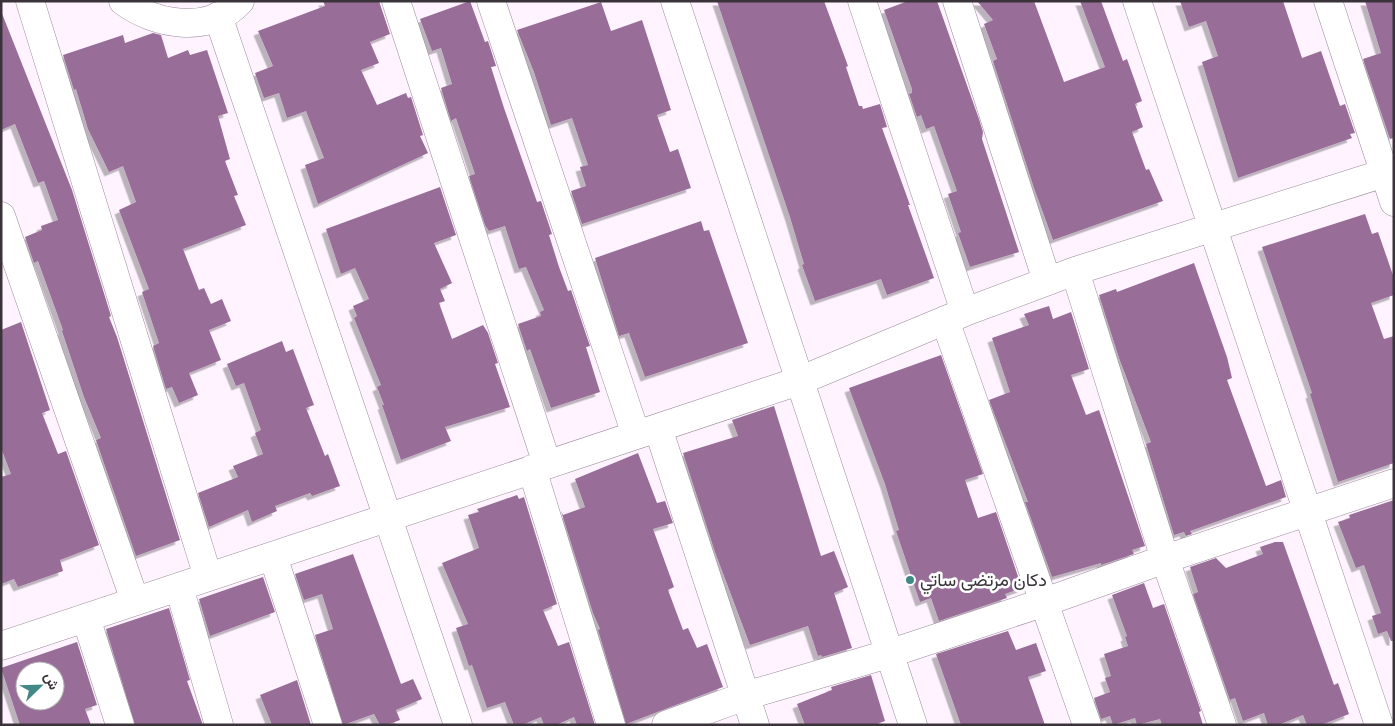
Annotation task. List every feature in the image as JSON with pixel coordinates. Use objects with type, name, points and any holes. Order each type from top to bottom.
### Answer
[{"type":"street","points":[[30,1],[208,577]]},
{"type":"street","points":[[123,1],[144,15],[167,22],[191,23],[229,9],[388,517],[458,725]]},
{"type":"street","points":[[396,1],[540,467],[611,725]]},
{"type":"street","points":[[491,1],[755,725]]},
{"type":"street","points":[[675,1],[888,654],[913,725]]},
{"type":"street","points":[[862,1],[955,316],[1045,602],[1087,725]]},
{"type":"street","points":[[957,1],[1048,280]]},
{"type":"street","points":[[1137,1],[1379,725]]},
{"type":"street","points":[[1328,1],[1389,172],[1394,202]]},
{"type":"street","points":[[1,646],[799,381],[955,316],[1048,280],[1389,172]]},
{"type":"street","points":[[1,216],[136,602]]},
{"type":"street","points":[[1075,271],[1166,558],[1222,725]]},
{"type":"street","points":[[666,725],[745,696],[888,654],[1045,602],[1166,558],[1394,483]]},
{"type":"street","points":[[273,556],[328,725]]},
{"type":"street","points":[[179,587],[219,725]]},
{"type":"street","points":[[86,618],[120,725]]},
{"type":"building","points":[[323,1],[379,1],[390,34],[370,42],[379,63],[361,70],[377,105],[406,93],[408,98],[411,97],[423,135],[420,136],[428,153],[318,204],[305,165],[324,158],[306,111],[287,118],[279,93],[264,98],[255,73],[273,66],[258,31],[325,6]]},
{"type":"building","points":[[470,1],[485,42],[488,41],[496,66],[491,67],[504,108],[537,202],[541,201],[552,234],[549,235],[559,267],[568,291],[571,290],[590,346],[586,347],[600,392],[551,408],[530,349],[527,351],[518,324],[541,316],[540,312],[544,310],[526,267],[519,269],[505,226],[489,231],[485,225],[469,176],[475,174],[456,118],[451,121],[441,88],[452,84],[441,48],[432,51],[420,19]]},
{"type":"building","points":[[717,1],[824,1],[848,66],[846,67],[859,106],[862,106],[863,109],[880,104],[887,127],[882,128],[934,278],[887,295],[881,279],[815,301],[802,265],[804,264],[790,217]]},
{"type":"building","points":[[908,1],[937,1],[979,119],[983,132],[982,139],[1019,252],[970,267],[958,233],[961,232],[948,194],[957,191],[934,126],[926,129],[921,115],[917,117],[909,94],[912,93],[912,89],[884,10]]},
{"type":"building","points":[[977,1],[1034,1],[1064,82],[1105,67],[1080,1],[1101,1],[1123,61],[1127,59],[1142,101],[1135,104],[1143,127],[1132,132],[1146,170],[1149,169],[1163,201],[1053,240],[993,61],[997,59],[984,24],[993,20]]},
{"type":"building","points":[[1180,1],[1283,1],[1302,58],[1321,51],[1340,106],[1345,104],[1355,133],[1350,134],[1352,138],[1238,178],[1202,62],[1218,56],[1206,21],[1189,27]]},
{"type":"building","points":[[1365,1],[1394,1],[1394,138],[1390,139],[1363,59],[1381,53]]},
{"type":"building","points":[[601,2],[611,31],[642,20],[671,110],[657,115],[670,152],[678,149],[691,188],[582,224],[571,191],[586,186],[580,167],[588,165],[572,118],[551,125],[534,72],[517,30]]},
{"type":"building","points":[[1,11],[72,190],[111,316],[109,317],[117,337],[180,540],[136,556],[96,440],[101,438],[84,397],[63,330],[38,261],[34,263],[25,237],[42,230],[41,226],[58,220],[44,181],[38,183],[15,124],[1,130]]},
{"type":"building","points":[[153,33],[161,35],[168,58],[188,50],[190,55],[207,50],[228,113],[218,116],[230,159],[225,161],[238,195],[234,196],[246,225],[183,249],[199,290],[204,288],[211,304],[222,299],[231,321],[209,330],[221,360],[189,373],[198,395],[179,403],[172,387],[166,389],[153,346],[159,343],[142,292],[149,289],[119,210],[136,202],[123,166],[109,172],[88,129],[63,55],[123,35],[125,43]]},
{"type":"building","points":[[440,187],[456,235],[434,243],[452,283],[440,289],[445,301],[439,303],[452,339],[483,325],[488,333],[498,363],[495,364],[510,407],[445,427],[451,441],[401,460],[377,387],[381,385],[354,318],[357,316],[353,306],[369,299],[355,268],[341,274],[326,229]]},
{"type":"building","points":[[1365,214],[1372,234],[1378,232],[1394,278],[1394,295],[1371,303],[1384,339],[1394,336],[1394,463],[1338,482],[1310,394],[1312,393],[1262,247]]},
{"type":"building","points":[[701,221],[704,231],[709,230],[748,343],[645,377],[629,333],[619,336],[595,258]]},
{"type":"building","points":[[1194,263],[1227,357],[1232,378],[1227,380],[1266,486],[1281,480],[1286,497],[1190,531],[1192,534],[1186,536],[1184,532],[1174,535],[1146,444],[1151,442],[1119,358],[1099,295],[1116,289],[1117,292]]},
{"type":"building","points":[[1049,306],[1053,319],[1071,312],[1089,369],[1071,375],[1086,415],[1099,410],[1145,546],[1132,550],[1134,554],[1101,565],[1101,563],[1052,577],[1025,502],[1028,502],[989,400],[1010,392],[992,338],[1029,325],[1024,314]]},
{"type":"building","points":[[21,322],[50,410],[42,413],[58,454],[66,451],[99,545],[60,560],[63,571],[18,587],[14,579],[1,584],[1,477],[11,474],[1,448],[1,330]]},
{"type":"building","points":[[282,341],[286,352],[293,349],[314,405],[306,408],[325,456],[328,454],[340,486],[312,496],[310,493],[275,506],[277,511],[252,522],[248,510],[209,527],[198,493],[238,477],[233,466],[263,454],[255,433],[261,430],[244,383],[236,386],[227,364]]},
{"type":"building","points":[[941,355],[983,474],[965,480],[978,518],[996,512],[1022,588],[1005,594],[1007,598],[939,621],[931,598],[920,602],[896,531],[899,530],[885,484],[849,388]]},
{"type":"building","points":[[774,406],[821,556],[834,551],[848,587],[834,593],[852,648],[822,657],[821,655],[818,656],[808,626],[750,645],[715,552],[683,453],[738,436],[732,420]]},
{"type":"building","points":[[638,453],[657,503],[665,501],[673,523],[653,529],[674,587],[668,590],[683,630],[688,628],[697,648],[707,644],[723,687],[626,724],[598,630],[600,629],[593,613],[561,511],[563,515],[585,507],[575,479]]},
{"type":"building","points":[[517,495],[519,499],[524,497],[557,604],[543,610],[558,646],[569,642],[595,725],[577,725],[574,717],[556,725],[544,725],[541,717],[522,725],[514,725],[505,702],[487,708],[472,665],[469,666],[456,628],[468,624],[442,563],[479,548],[468,515],[479,512],[477,509]]},
{"type":"building","points":[[1394,500],[1394,641],[1391,641],[1387,631],[1378,634],[1372,616],[1381,613],[1364,565],[1356,568],[1338,522],[1350,518],[1349,515]]},
{"type":"building","points":[[1275,542],[1283,542],[1334,685],[1338,683],[1349,714],[1321,725],[1307,725],[1303,715],[1278,725],[1268,725],[1264,713],[1243,721],[1235,698],[1230,700],[1193,594],[1198,592],[1190,567],[1216,558],[1226,568],[1263,554],[1260,547]]},
{"type":"building","points":[[353,554],[401,684],[413,679],[422,699],[396,710],[400,720],[387,725],[380,725],[374,714],[343,725],[315,635],[333,629],[322,594],[304,600],[295,574]]},
{"type":"building","points":[[263,577],[275,612],[210,636],[199,599]]},
{"type":"building","points":[[1144,583],[1153,608],[1164,604],[1201,711],[1199,712],[1203,725],[1162,725],[1160,719],[1137,725],[1135,718],[1113,725],[1110,716],[1101,719],[1094,698],[1110,692],[1105,678],[1111,676],[1104,654],[1128,646],[1125,637],[1127,636],[1112,595]]},
{"type":"building","points":[[169,608],[190,680],[187,681],[203,725],[135,725],[106,629]]},
{"type":"building","points":[[1008,631],[1016,650],[1036,643],[1046,671],[1028,677],[1045,725],[961,725],[936,654]]},
{"type":"building","points":[[77,642],[97,705],[85,709],[91,725],[20,725],[15,711],[65,711],[65,661],[21,661]]},
{"type":"building","points":[[15,663],[15,710],[1,668]]},
{"type":"building","points":[[871,675],[885,721],[874,725],[805,725],[797,704],[832,690],[831,687]]},
{"type":"building","points":[[297,680],[311,725],[272,725],[260,695]]},
{"type":"place","name":"دكان مرتضى ساتي","points":[[910,580]]}]
